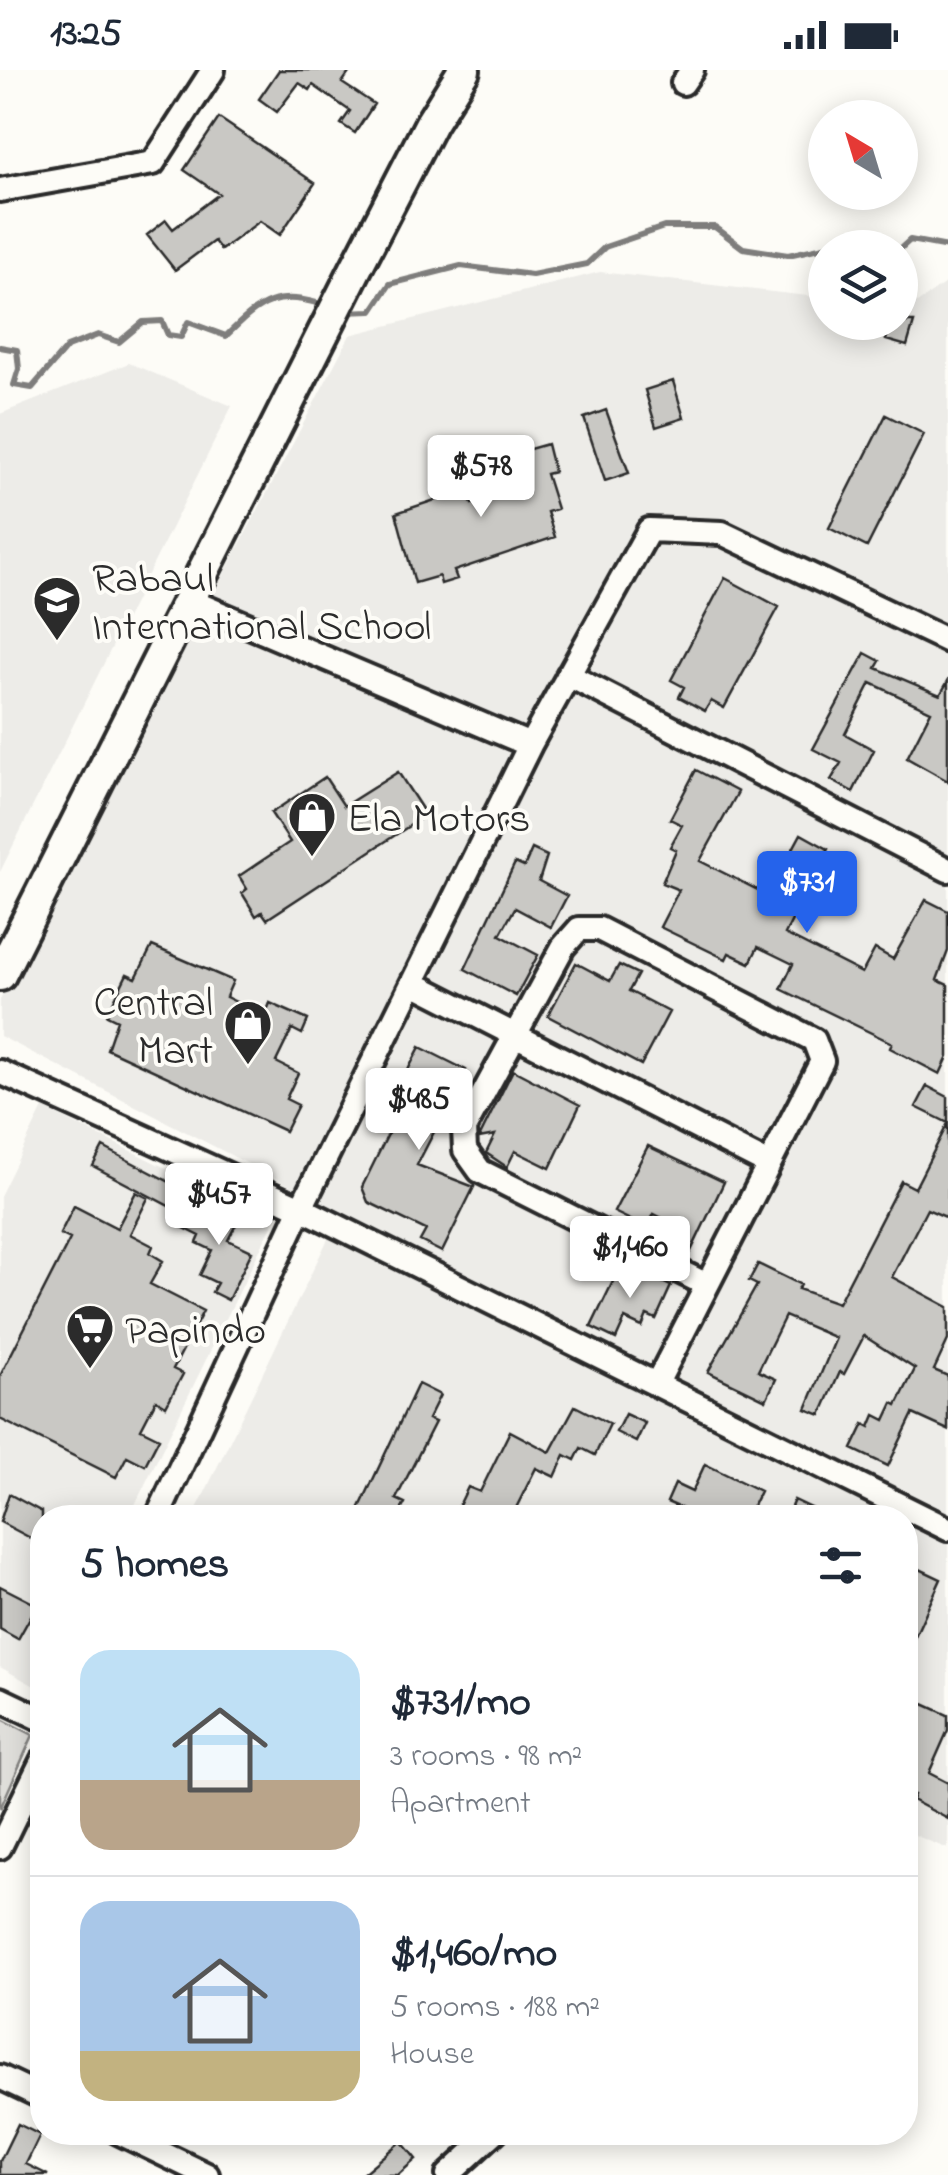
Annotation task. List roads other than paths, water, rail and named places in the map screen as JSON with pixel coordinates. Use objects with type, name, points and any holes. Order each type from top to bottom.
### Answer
[{"type":"main road","points":[[0,972],[430,123],[464,70]]},
{"type":"street","points":[[0,190],[154,163],[213,70]]},
{"type":"street","points":[[163,1505],[302,1208],[530,746],[649,530],[722,533],[948,641]]},
{"type":"street","points":[[186,600],[530,746]]},
{"type":"street","points":[[568,675],[948,870]]},
{"type":"street","points":[[657,1383],[822,1060],[814,1040],[599,929],[579,929],[563,946],[512,1035],[464,1129],[466,1150],[480,1171],[705,1284]]},
{"type":"street","points":[[415,984],[768,1164]]},
{"type":"street","points":[[0,1072],[302,1208],[657,1383],[878,1505]]},
{"type":"street","points":[[918,1520],[948,1529]]},
{"type":"street","points":[[0,1699],[30,1713]]},
{"type":"street","points":[[0,1847],[30,1786]]},
{"type":"street","points":[[0,2077],[30,2091]]},
{"type":"street","points":[[145,2145],[208,2175]]},
{"type":"street","points":[[448,2175],[481,2145]]},
{"type":"waterway","points":[[343,312],[372,311],[390,284],[461,266],[532,275],[587,264],[605,247],[664,227],[715,227],[743,248],[788,255],[808,251]]},
{"type":"waterway","points":[[918,241],[948,247]]},
{"type":"waterway","points":[[0,347],[17,350],[19,369],[14,385],[32,388],[67,347],[98,335],[119,342],[143,322],[162,321],[168,335],[181,337],[188,322],[226,336],[250,314],[271,302],[295,299],[327,306]]},
{"type":"place","name":"Rabaul International School","points":[[57,642]]},
{"type":"place","name":"Ela Motors","points":[[312,858]]},
{"type":"place","name":"Central Mart","points":[[248,1066]]},
{"type":"place","name":"Papindo","points":[[90,1370]]}]
